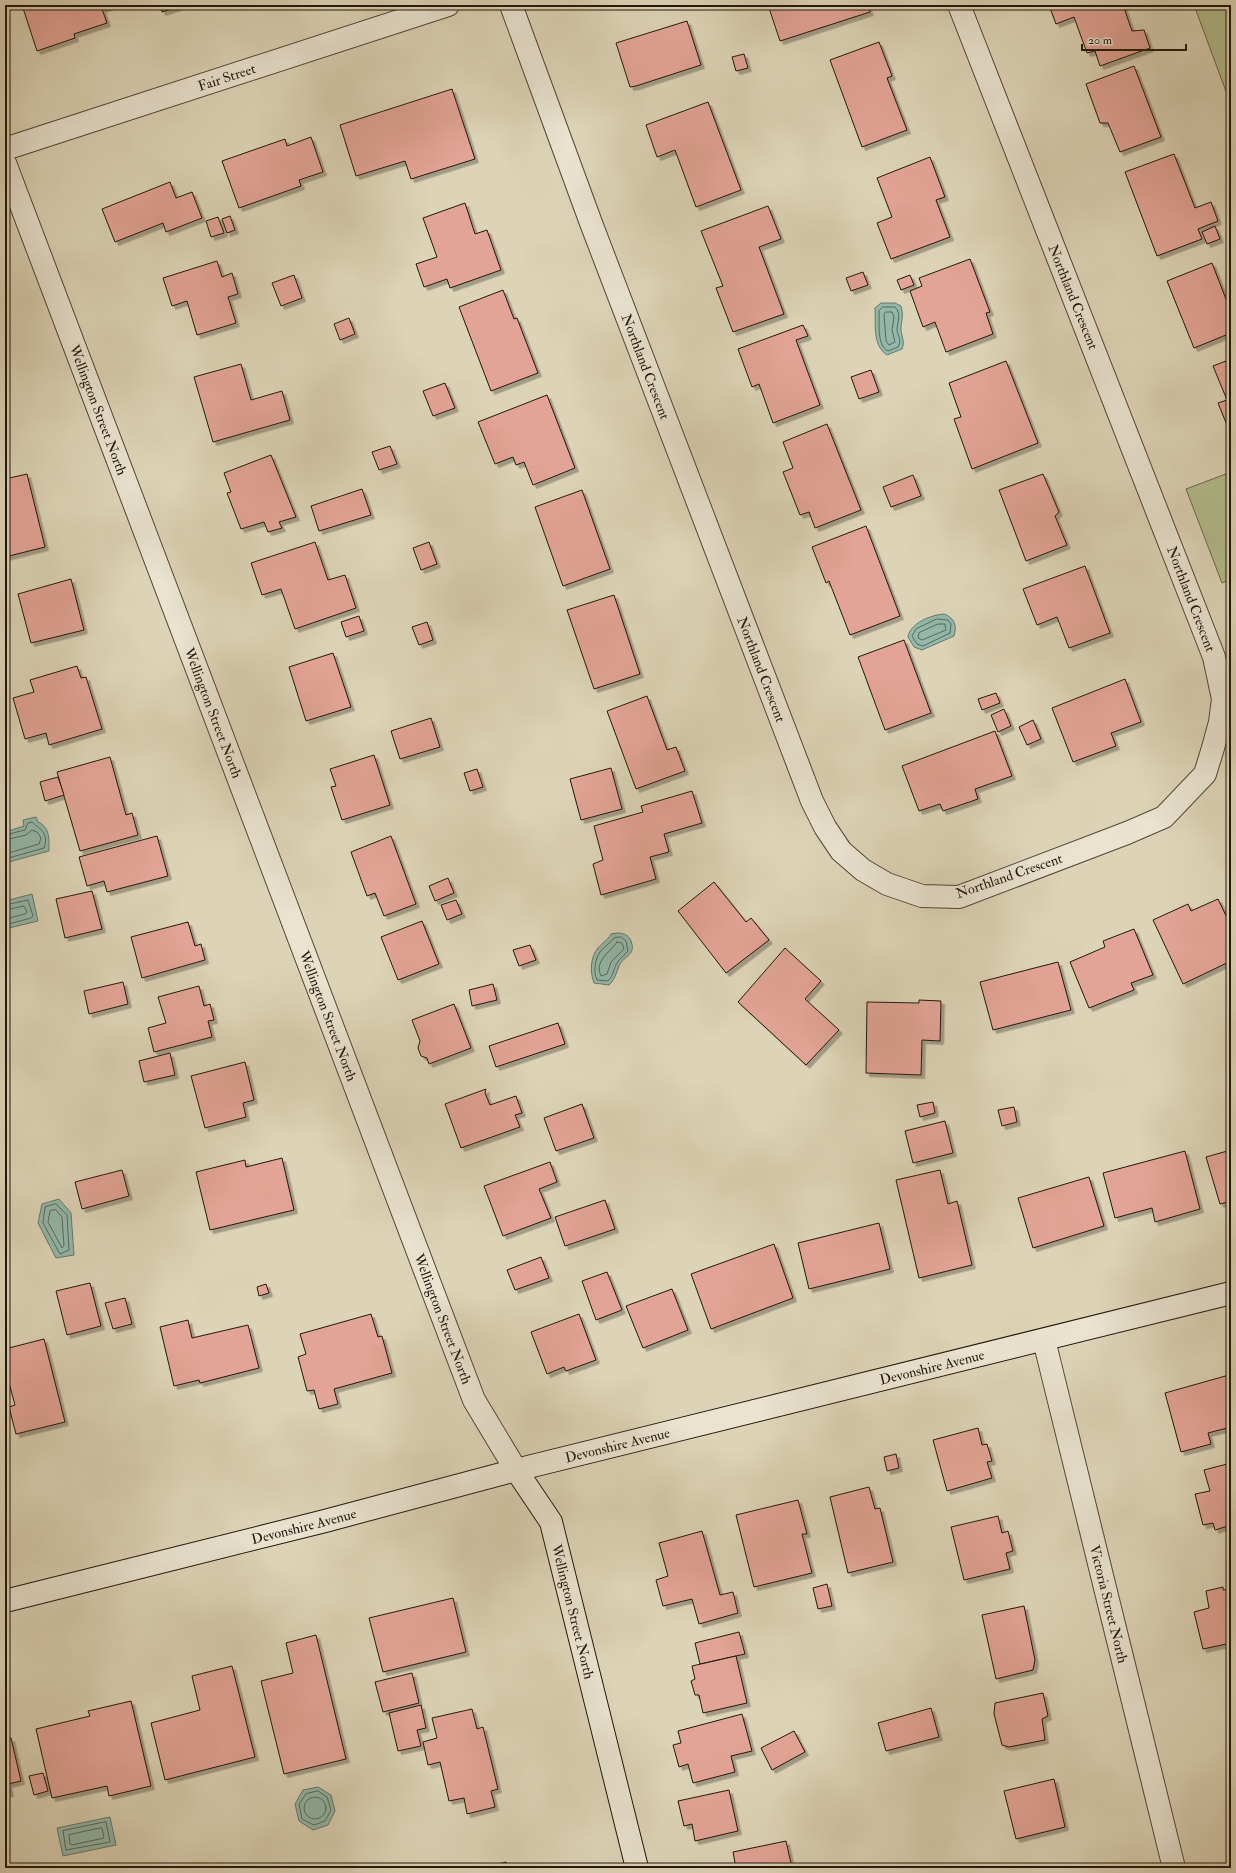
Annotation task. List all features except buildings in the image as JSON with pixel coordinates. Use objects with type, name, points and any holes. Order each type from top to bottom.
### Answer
[{"type":"street","name":"Fair Street","points":[[5,149],[448,5]]},
{"type":"street","name":"Northland Crescent","points":[[511,5],[594,231],[812,801],[825,827],[841,851],[863,870],[887,884],[922,896],[959,897],[1126,833],[1164,816],[1205,774],[1220,722],[1223,699],[1214,657],[959,5]]},
{"type":"street","name":"Wellington Street North","points":[[5,163],[474,1400],[516,1470],[551,1522],[637,1868]]},
{"type":"street","name":"Devonshire Avenue","points":[[5,1601],[325,1521],[516,1470],[1231,1293]]},
{"type":"street","name":"Victoria Street North","points":[[1044,1340],[1174,1868]]},
{"type":"shaded area","points":[[1194,5],[1231,5],[1231,105]]},
{"type":"shaded area","points":[[1231,472],[1231,579],[1222,583],[1186,489]]},
{"type":"water","points":[[881,303],[895,303],[901,306],[902,313],[902,349],[887,355],[879,346],[876,334],[875,308]]},
{"type":"water","points":[[944,614],[953,620],[955,626],[954,636],[922,650],[914,647],[908,637],[913,628],[927,618]]},
{"type":"water","points":[[36,817],[38,822],[47,830],[49,838],[49,851],[5,863],[5,832],[24,826],[23,820]]},
{"type":"water","points":[[32,894],[38,921],[5,929],[5,901]]},
{"type":"water","points":[[611,934],[624,934],[629,937],[632,944],[631,952],[621,962],[609,985],[594,983],[591,970],[593,956]]},
{"type":"water","points":[[59,1199],[71,1213],[74,1255],[56,1258],[38,1223],[42,1204]]},
{"type":"water","points":[[318,1787],[331,1795],[335,1811],[328,1825],[313,1830],[299,1821],[295,1804],[303,1790]]},
{"type":"water","points":[[110,1817],[116,1845],[63,1856],[57,1828]]}]
